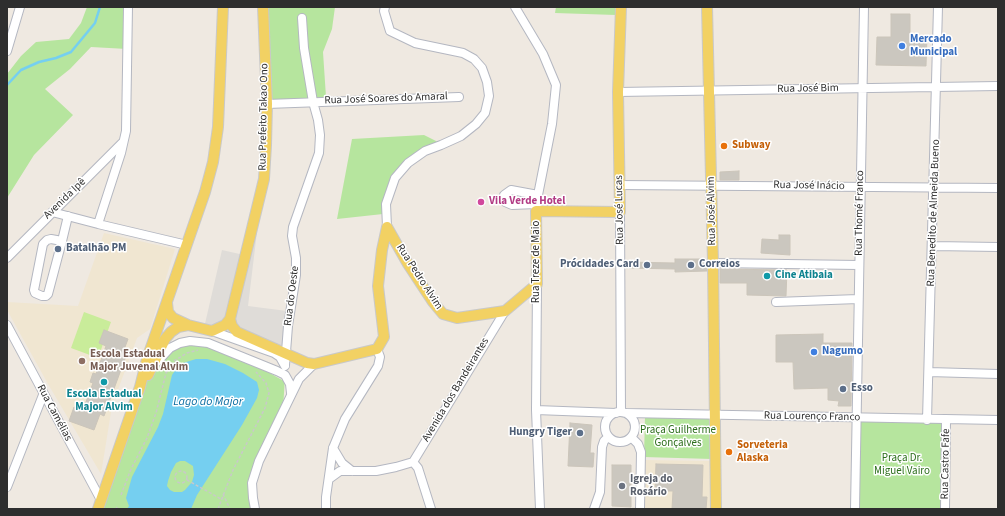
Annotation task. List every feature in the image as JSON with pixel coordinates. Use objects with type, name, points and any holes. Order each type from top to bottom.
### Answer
[{"type":"main road","points":[[99,504],[140,387],[147,359],[214,162],[218,127],[224,7]]},
{"type":"main road","name":"Rua Prefeito Takao Ono","points":[[230,319],[264,179],[267,104],[263,7]]},
{"type":"main road","name":"Rua José Lucas","points":[[620,212],[618,92],[621,7]]},
{"type":"main road","name":"Rua José Alvim","points":[[707,7],[714,263],[714,415],[716,509]]},
{"type":"main road","points":[[537,203],[620,212]]},
{"type":"main road","name":"Rua Treze de Maio","points":[[537,203],[537,284]]},
{"type":"main road","points":[[230,319],[232,326],[237,332],[285,352],[299,360],[314,364],[377,349],[384,337],[378,286],[382,250],[387,227]]},
{"type":"main road","name":"Rua Pedro Alvim","points":[[387,227],[408,264],[433,302],[443,314],[456,318],[505,311]]},
{"type":"main road","name":"Avenida dos Bandeirantes","points":[[505,311],[537,284]]},
{"type":"main road","points":[[167,303],[168,312],[173,318],[188,325],[212,331],[225,325],[230,319]]},
{"type":"main road","points":[[140,387],[150,371],[165,339],[171,332],[188,325]]},
{"type":"street","points":[[7,51],[20,7]]},
{"type":"street","points":[[98,224],[126,131],[128,7]]},
{"type":"street","points":[[385,7],[384,11],[390,31],[415,43],[463,53],[474,59],[482,68],[487,82],[489,96],[485,113],[476,124],[460,136],[425,151],[408,163],[395,178],[386,204],[387,227]]},
{"type":"street","name":"Rua Treze de Maio","points":[[515,7],[542,54],[556,85],[552,124],[537,203]]},
{"type":"street","name":"Rua Thomé Franco","points":[[855,509],[864,7]]},
{"type":"street","name":"Rua Benedito de Almeida Bueno","points":[[928,420],[938,7]]},
{"type":"street","name":"Rua do Oeste","points":[[285,365],[285,352],[296,275],[296,258],[292,236],[293,227],[296,213],[318,152],[320,135],[304,48],[302,18]]},
{"type":"street","name":"Rua José Bim","points":[[618,92],[998,86]]},
{"type":"street","name":"Rua José Soares do Amaral","points":[[267,104],[459,97]]},
{"type":"street","name":"Avenida Ipê","points":[[7,258],[124,141]]},
{"type":"street","name":"Rua José Inácio","points":[[619,184],[998,188]]},
{"type":"street","points":[[52,212],[187,245]]},
{"type":"street","name":"Rua José Lucas","points":[[620,212],[621,413]]},
{"type":"street","points":[[62,240],[50,239],[44,244],[34,290],[35,293],[42,296],[46,296],[48,294],[62,240],[68,216]]},
{"type":"street","points":[[933,246],[998,247]]},
{"type":"street","points":[[714,263],[859,265]]},
{"type":"street","name":"Rua Treze de Maio","points":[[537,284],[536,410],[540,509]]},
{"type":"street","points":[[776,302],[858,299]]},
{"type":"street","name":"Avenida dos Bandeirantes","points":[[413,462],[505,311]]},
{"type":"street","name":"Rua Camélias","points":[[7,325],[99,504]]},
{"type":"street","points":[[212,331],[274,353],[280,357],[288,373],[291,394]]},
{"type":"street","points":[[150,371],[163,354],[170,348],[180,343],[190,341],[202,342],[250,359],[277,371],[285,376],[290,384]]},
{"type":"street","points":[[326,509],[328,479],[333,448],[345,419],[378,366],[380,357],[377,349]]},
{"type":"street","points":[[255,509],[252,483],[259,461],[299,379],[314,364]]},
{"type":"street","points":[[929,372],[998,374]]},
{"type":"street","points":[[7,487],[43,395]]},
{"type":"street","name":"Rua Lourenço Franco","points":[[536,410],[928,420],[998,420]]},
{"type":"street","points":[[589,412],[600,418],[608,437],[617,442],[622,442],[631,437],[635,429],[635,424],[630,416],[621,413],[608,418],[605,427]]},
{"type":"street","name":"Rua Castro Fafe","points":[[945,509],[946,420]]},
{"type":"street","points":[[594,509],[600,492],[602,447],[604,441],[608,437]]},
{"type":"street","points":[[631,437],[638,444],[641,452],[640,509]]},
{"type":"street","points":[[333,448],[342,463],[352,471]]},
{"type":"street","points":[[328,479],[340,471],[376,471],[413,462],[418,468],[431,509]]},
{"type":"path","points":[[197,347],[203,348]]},
{"type":"path","points":[[121,495],[131,469],[147,438],[156,413],[166,373],[174,361],[187,353],[200,350]]},
{"type":"path","points":[[218,509],[233,470],[265,408],[269,393],[266,383],[255,371]]},
{"type":"path","points":[[183,471],[186,474],[187,480],[184,483],[178,483],[175,480],[175,475],[177,472],[183,471]]},
{"type":"path","points":[[187,480],[222,499]]},
{"type":"path","points":[[223,494],[230,509]]},
{"type":"shaded area","points":[[260,207],[248,306],[287,311],[283,346],[244,334],[232,319]]},
{"type":"shaded area","name":"Escola Estadual Major Juvenal Alvim","points":[[104,233],[175,249],[150,329],[137,338],[112,406],[101,474],[48,384],[7,310],[7,302],[78,306]]},
{"type":"shaded area","points":[[222,250],[244,255],[225,324],[204,328]]},
{"type":"shaded area","points":[[644,460],[712,461],[713,509],[643,509]]},
{"type":"green space","points":[[87,7],[128,7],[127,49],[91,47],[70,69],[45,89],[73,115],[34,155],[7,198],[7,74],[21,56],[36,42],[69,39],[81,23]]},
{"type":"green space","points":[[265,7],[335,7],[332,29],[323,52],[326,97],[268,102]]},
{"type":"green space","points":[[556,7],[616,7],[616,15],[555,13]]},
{"type":"green space","points":[[424,135],[440,143],[405,161],[383,214],[337,219],[352,139]]},
{"type":"green space","points":[[84,312],[111,322],[98,358],[71,348]]},
{"type":"green space","points":[[205,343],[247,360],[282,380],[285,377],[283,409],[250,483],[254,509],[101,509],[143,387],[152,370],[180,345]]},
{"type":"green space","name":"Praça Guilherme Gonçalves","points":[[645,416],[712,417],[712,459],[644,457]]},
{"type":"green space","name":"Praça Dr. Miguel Vairo","points":[[860,422],[944,422],[943,509],[860,509]]},
{"type":"water","name":"Lago do Major","points":[[196,359],[207,359],[225,364],[257,382],[259,390],[257,398],[242,425],[197,495],[191,509],[127,509],[129,506],[126,498],[132,477],[158,427],[163,414],[172,375],[183,363]],"holes":[[[185,461],[193,466],[194,475],[192,482],[182,492],[174,492],[167,486],[171,472],[176,463]]]},
{"type":"building","points":[[891,14],[910,14],[910,36],[927,36],[926,66],[876,65],[877,37],[891,37]]},
{"type":"building","points":[[739,171],[739,180],[720,180],[720,172]]},
{"type":"building","points":[[779,235],[790,235],[790,255],[761,253],[762,239],[779,240]]},
{"type":"building","points":[[675,259],[706,259],[707,271],[675,272],[675,269],[626,268],[626,262],[675,263]]},
{"type":"building","name":"Cine Atibaia","points":[[720,269],[787,270],[786,296],[747,295],[747,283],[720,283]]},
{"type":"building","name":"Escola Estadual Major Alvim","points":[[104,330],[128,339],[122,355],[126,356],[104,416],[100,414],[94,430],[69,421],[74,407],[83,410],[93,383],[90,382],[93,373],[96,374],[106,346],[99,343]]},
{"type":"building","name":"Nagumo","points":[[823,334],[823,343],[852,343],[851,406],[838,406],[839,401],[828,400],[828,388],[794,389],[793,362],[776,362],[776,335]]},
{"type":"building","points":[[570,423],[592,425],[590,453],[594,453],[593,467],[568,466]]},
{"type":"building","points":[[656,464],[703,465],[702,497],[707,497],[706,509],[672,509],[673,491],[655,491]]},
{"type":"building","name":"Igreja do Rosário","points":[[612,465],[631,465],[631,507],[612,506]]},
{"type":"waterway","points":[[7,85],[21,70],[39,62],[56,58],[71,52],[95,23],[100,7]]},
{"type":"place","name":"Mercado Municipal","points":[[902,46]]},
{"type":"place","name":"Subway","points":[[724,146]]},
{"type":"place","name":"Vila Verde Hotel","points":[[481,202]]},
{"type":"place","name":"Batalhão PM","points":[[58,249]]},
{"type":"place","name":"Prócidades Card","points":[[647,265]]},
{"type":"place","name":"Correios","points":[[691,265]]},
{"type":"place","name":"Cine Atibaia","points":[[767,276]]},
{"type":"place","name":"Nagumo","points":[[814,352]]},
{"type":"place","name":"Escola Estadual Major Juvenal Alvim","points":[[82,361]]},
{"type":"place","name":"Escola Estadual Major Alvim","points":[[104,382]]},
{"type":"place","name":"Esso","points":[[843,389]]},
{"type":"place","name":"Hungry Tiger","points":[[580,433]]},
{"type":"place","name":"Sorveteria Alaska","points":[[729,452]]},
{"type":"place","name":"Igreja do Rosário","points":[[622,486]]}]
